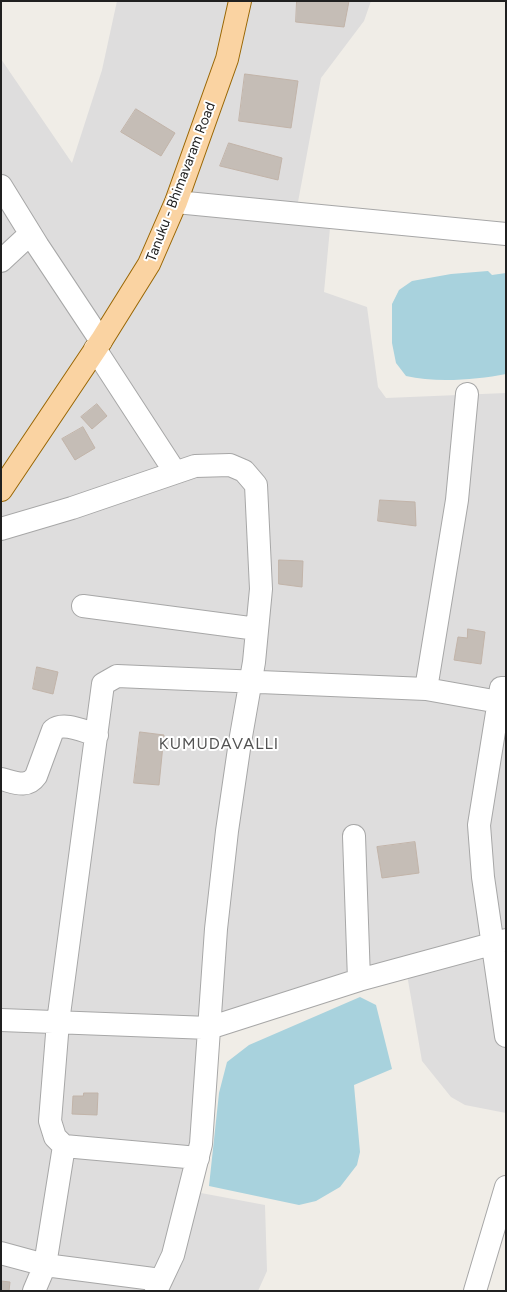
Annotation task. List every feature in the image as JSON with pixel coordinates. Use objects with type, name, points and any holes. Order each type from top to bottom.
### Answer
[{"type":"main road","name":"Tanuku - Bhimavaram Road","points":[[1,490],[98,345],[149,264],[176,202],[227,59],[240,1]]},
{"type":"street","points":[[1,186],[175,472]]},
{"type":"street","points":[[176,202],[506,234]]},
{"type":"street","points":[[1,261],[30,234]]},
{"type":"street","points":[[426,689],[457,500],[467,394]]},
{"type":"street","points":[[1,529],[126,490],[195,466],[230,465],[244,471],[256,484],[261,589],[251,681],[227,831],[216,929],[202,1144],[173,1255],[159,1286],[45,1265],[1,1253]]},
{"type":"street","points":[[83,606],[257,629]]},
{"type":"street","points":[[198,1158],[64,1146],[54,1137],[50,1120],[58,1022],[103,684],[117,676],[426,689],[502,695],[479,825],[483,877],[499,942],[506,1036]]},
{"type":"street","points":[[1,779],[24,784],[32,782],[36,776],[53,730],[57,726],[64,726],[97,735]]},
{"type":"street","points":[[354,836],[359,980]]},
{"type":"street","points":[[1,1020],[209,1028],[359,980],[499,942]]},
{"type":"street","points":[[34,1291],[45,1265],[64,1146]]},
{"type":"street","points":[[475,1291],[506,1187]]},
{"type":"shaded area","points":[[117,1],[371,1],[364,21],[321,78],[298,202],[330,228],[324,292],[367,307],[378,387],[386,398],[506,393],[506,1113],[465,1105],[451,1097],[422,1061],[405,963],[208,1020],[185,1190],[265,1205],[267,1271],[258,1291],[1,1291],[1,59],[72,163],[102,70]]},
{"type":"water","points":[[488,271],[492,275],[506,273],[506,374],[456,380],[406,376],[396,363],[392,343],[392,304],[399,290],[412,281],[451,274]]},
{"type":"water","points":[[360,997],[376,1005],[392,1069],[354,1085],[360,1152],[357,1165],[340,1187],[316,1201],[299,1205],[209,1186],[219,1093],[227,1062],[249,1045]]},
{"type":"building","points":[[297,1],[349,1],[344,27],[296,22]]},
{"type":"building","points":[[245,74],[298,81],[291,128],[239,121]]},
{"type":"building","points":[[136,109],[175,133],[161,156],[121,132]]},
{"type":"building","points":[[229,143],[282,158],[278,180],[220,166]]},
{"type":"building","points":[[97,404],[107,416],[92,429],[81,417]]},
{"type":"building","points":[[83,427],[95,448],[75,460],[62,439]]},
{"type":"building","points":[[380,500],[415,502],[416,526],[378,521]]},
{"type":"building","points":[[279,560],[303,561],[302,587],[279,584]]},
{"type":"building","points":[[468,629],[485,632],[481,664],[454,660],[458,637],[467,638]]},
{"type":"building","points":[[37,667],[58,672],[53,694],[33,689]]},
{"type":"building","points":[[140,732],[164,735],[159,785],[134,783]]},
{"type":"building","points":[[415,842],[419,873],[382,878],[377,847]]},
{"type":"building","points":[[84,1093],[98,1093],[97,1115],[72,1114],[73,1096],[83,1096]]},
{"type":"building","points":[[1,1281],[10,1282],[9,1291],[1,1291]]},
{"type":"district","name":"KUMUDAVALLI","points":[[219,744]]}]
